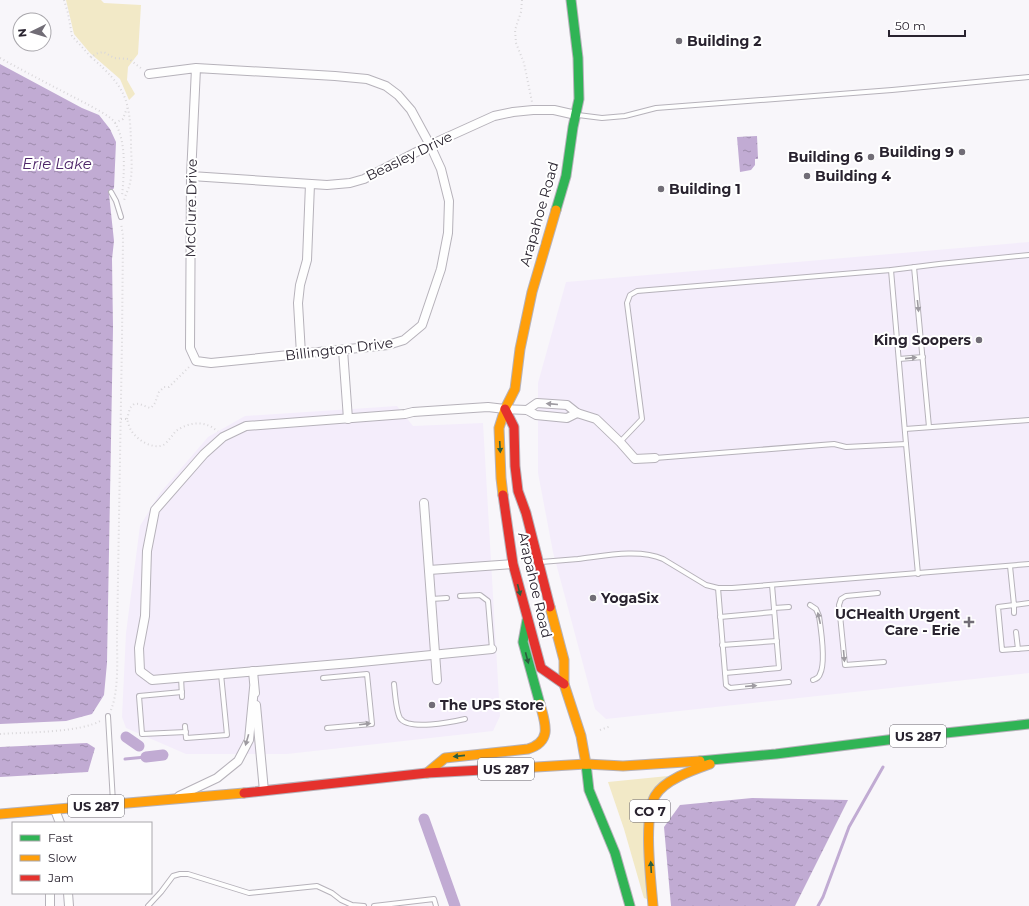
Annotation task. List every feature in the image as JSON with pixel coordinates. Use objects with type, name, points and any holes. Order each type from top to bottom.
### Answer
[{"type":"main road","name":"Arapahoe Road","points":[[564,684],[541,668],[512,564],[500,464],[499,428],[505,409],[515,389],[520,349],[537,272],[556,216],[564,182],[579,99],[579,75],[571,0]]},
{"type":"main road","name":"Arapahoe Road","points":[[505,409],[514,427],[515,466],[518,491],[526,514],[564,660],[564,684],[581,736],[589,790],[615,853],[630,906]]},
{"type":"main road","points":[[427,773],[445,758],[528,749],[536,746],[544,737],[546,726],[523,642],[527,620]]},
{"type":"main road","name":"US 287","points":[[0,814],[264,792],[427,773],[586,764],[623,766],[724,759],[1029,724]]},
{"type":"main road","name":"CO 7","points":[[653,906],[649,818],[651,803],[654,796],[665,785],[705,766],[724,759]]},
{"type":"street","name":"Billington Drive","points":[[149,74],[196,68],[367,79],[386,86],[398,95],[411,110],[430,145],[441,170],[449,201],[448,233],[441,269],[422,324],[404,340],[388,345],[343,350],[211,363],[196,361]]},
{"type":"street","name":"McClure Drive","points":[[196,68],[191,176],[190,348],[196,361]]},
{"type":"street","name":"Beasley Drive","points":[[191,176],[327,185],[350,182],[364,179],[430,145],[494,116],[512,112],[533,110],[554,110],[576,114]]},
{"type":"street","points":[[301,354],[298,303],[300,285],[307,260],[310,184]]},
{"type":"street","points":[[343,350],[348,419]]},
{"type":"street","points":[[527,410],[537,403],[567,405],[577,413],[596,420],[620,442],[635,459],[655,458]]},
{"type":"street","points":[[492,649],[152,680],[140,671],[139,648],[145,616],[147,551],[156,510],[204,454],[223,437],[246,426],[488,407],[527,410],[536,415],[567,418],[577,413]]},
{"type":"street","points":[[424,503],[437,680]]},
{"type":"street","points":[[429,570],[512,564]]},
{"type":"street","points":[[252,671],[264,792]]},
{"type":"street","points":[[170,800],[217,778],[238,761],[249,740],[254,688]]},
{"type":"street","points":[[52,822],[55,810]]},
{"type":"street","points":[[55,810],[60,822]]},
{"type":"street","points":[[50,894],[50,906]]},
{"type":"street","points":[[68,894],[69,906]]},
{"type":"lane","points":[[576,114],[602,118],[625,116],[656,108],[892,90],[1029,77]]},
{"type":"lane","points":[[111,192],[116,201],[121,217]]},
{"type":"lane","points":[[620,442],[642,419],[627,303],[630,295],[637,291],[891,270],[1029,255]]},
{"type":"lane","points":[[914,267],[929,427]]},
{"type":"lane","points":[[891,270],[918,574]]},
{"type":"lane","points":[[899,359],[923,357]]},
{"type":"lane","points":[[905,428],[1029,420]]},
{"type":"lane","points":[[655,458],[834,444],[846,447],[906,444]]},
{"type":"lane","points":[[538,562],[617,554],[657,556],[706,585],[718,588],[918,574],[1029,564]]},
{"type":"lane","points":[[1010,566],[1014,613]]},
{"type":"lane","points":[[725,673],[779,668],[772,585]]},
{"type":"lane","points":[[718,588],[726,685],[730,688],[788,682]]},
{"type":"lane","points":[[878,593],[846,596],[841,599],[839,605],[845,665],[884,662]]},
{"type":"lane","points":[[460,596],[480,595],[488,601],[492,649]]},
{"type":"lane","points":[[431,599],[447,598]]},
{"type":"lane","points":[[1029,603],[998,606],[1002,650],[1029,648]]},
{"type":"lane","points":[[810,605],[816,609],[819,616],[823,663],[819,677],[813,680]]},
{"type":"lane","points":[[720,617],[789,607]]},
{"type":"lane","points":[[1016,632],[1018,649]]},
{"type":"lane","points":[[722,645],[777,641]]},
{"type":"lane","points":[[185,726],[186,738],[227,735],[221,674]]},
{"type":"lane","points":[[323,678],[367,674],[372,724],[327,728]]},
{"type":"lane","points":[[181,677],[182,694],[139,696],[142,734],[186,732]]},
{"type":"lane","points":[[394,684],[399,716],[403,722],[412,725],[452,722],[465,719]]},
{"type":"lane","points":[[108,716],[114,804]]},
{"type":"lane","points":[[148,906],[173,876],[188,874],[249,893],[317,886],[352,905],[364,906]]},
{"type":"lane","points":[[374,906],[434,899],[436,906]]},
{"type":"path","points":[[0,734],[80,728],[96,724],[108,716],[113,704],[116,682],[123,252],[121,217],[125,197],[130,185],[132,169],[131,124],[128,105],[119,86],[108,72],[91,58],[72,36],[64,0]]},
{"type":"path","points":[[522,0],[521,12],[516,30],[516,43],[524,63],[533,110]]},
{"type":"path","points":[[91,58],[98,53],[104,52],[114,58],[129,60],[149,74]]},
{"type":"path","points":[[0,58],[84,103],[115,123],[120,136],[124,171],[121,199]]},
{"type":"path","points":[[115,123],[123,119],[128,105]]},
{"type":"path","points":[[196,361],[169,387],[164,387],[159,392],[155,403],[151,408],[147,408],[142,404],[134,404],[130,408],[127,419],[134,435],[147,444],[155,447],[164,445],[176,431],[196,423],[207,424],[219,432]]},
{"type":"path","points":[[121,419],[127,419]]},
{"type":"path","points":[[600,730],[611,726]]},
{"type":"shaded area","points":[[66,0],[101,0],[104,3],[141,5],[138,54],[128,67],[127,80],[135,94],[129,100],[120,79],[90,53],[74,34]]},
{"type":"shaded area","points":[[1029,242],[1029,673],[606,719],[595,709],[553,552],[538,473],[538,383],[566,282]]},
{"type":"shaded area","points":[[397,406],[413,426],[483,423],[500,716],[493,731],[287,754],[186,754],[126,728],[122,717],[126,633],[140,526],[160,493],[208,437],[245,416]]},
{"type":"shaded area","points":[[668,776],[654,790],[647,899],[644,898],[643,895],[624,829],[608,782]]},
{"type":"water","name":"Erie Lake","points":[[0,64],[82,108],[99,115],[110,129],[116,142],[114,188],[109,194],[114,241],[112,259],[113,328],[107,663],[104,695],[92,714],[66,721],[0,724]]},
{"type":"water","points":[[757,136],[758,159],[755,159],[755,165],[751,170],[740,172],[737,137]]},
{"type":"water","points":[[87,743],[95,748],[88,772],[0,777],[0,747]]},
{"type":"water","points":[[752,798],[848,800],[795,906],[671,906],[664,827],[680,805]]},
{"type":"waterway","points":[[126,737],[139,746]]},
{"type":"waterway","points":[[146,757],[163,755]]},
{"type":"waterway","points":[[125,759],[146,757]]},
{"type":"waterway","points":[[818,906],[823,897],[849,827],[883,767]]},
{"type":"waterway","points":[[424,819],[455,906]]},
{"type":"traffic: fast","points":[[556,210],[566,176],[573,127],[579,99],[578,58],[571,0]]},
{"type":"traffic: fast","points":[[527,620],[523,642],[540,704]]},
{"type":"traffic: fast","points":[[700,761],[776,754],[1029,724]]},
{"type":"traffic: fast","points":[[586,764],[589,790],[615,853],[630,906]]},
{"type":"traffic: slow","points":[[503,495],[499,428],[505,409],[515,389],[520,349],[532,292],[556,210]]},
{"type":"traffic: slow","points":[[550,607],[564,660],[564,684],[581,736],[586,764]]},
{"type":"traffic: slow","points":[[427,773],[445,758],[528,749],[536,746],[541,741],[545,731],[544,718],[540,704]]},
{"type":"traffic: slow","points":[[520,768],[586,764],[623,766],[700,761]]},
{"type":"traffic: slow","points":[[653,906],[649,850],[649,819],[651,806],[655,796],[659,790],[672,780],[710,764]]},
{"type":"traffic: slow","points":[[0,814],[244,793]]},
{"type":"traffic: jam","points":[[505,409],[514,427],[515,466],[518,491],[526,513],[550,607]]},
{"type":"traffic: jam","points":[[503,495],[513,564],[541,668],[564,684]]},
{"type":"traffic: jam","points":[[244,793],[427,773],[520,768]]},
{"type":"place","name":"Building 2","points":[[679,41]]},
{"type":"place","name":"Building 9","points":[[962,152]]},
{"type":"place","name":"Building 6","points":[[871,157]]},
{"type":"place","name":"Building 4","points":[[807,176]]},
{"type":"place","name":"Building 1","points":[[661,189]]},
{"type":"place","name":"King Soopers","points":[[979,340]]},
{"type":"place","name":"YogaSix","points":[[593,598]]},
{"type":"place","name":"UCHealth Urgent Care - Erie","points":[[969,622]]},
{"type":"place","name":"The UPS Store","points":[[432,705]]}]
